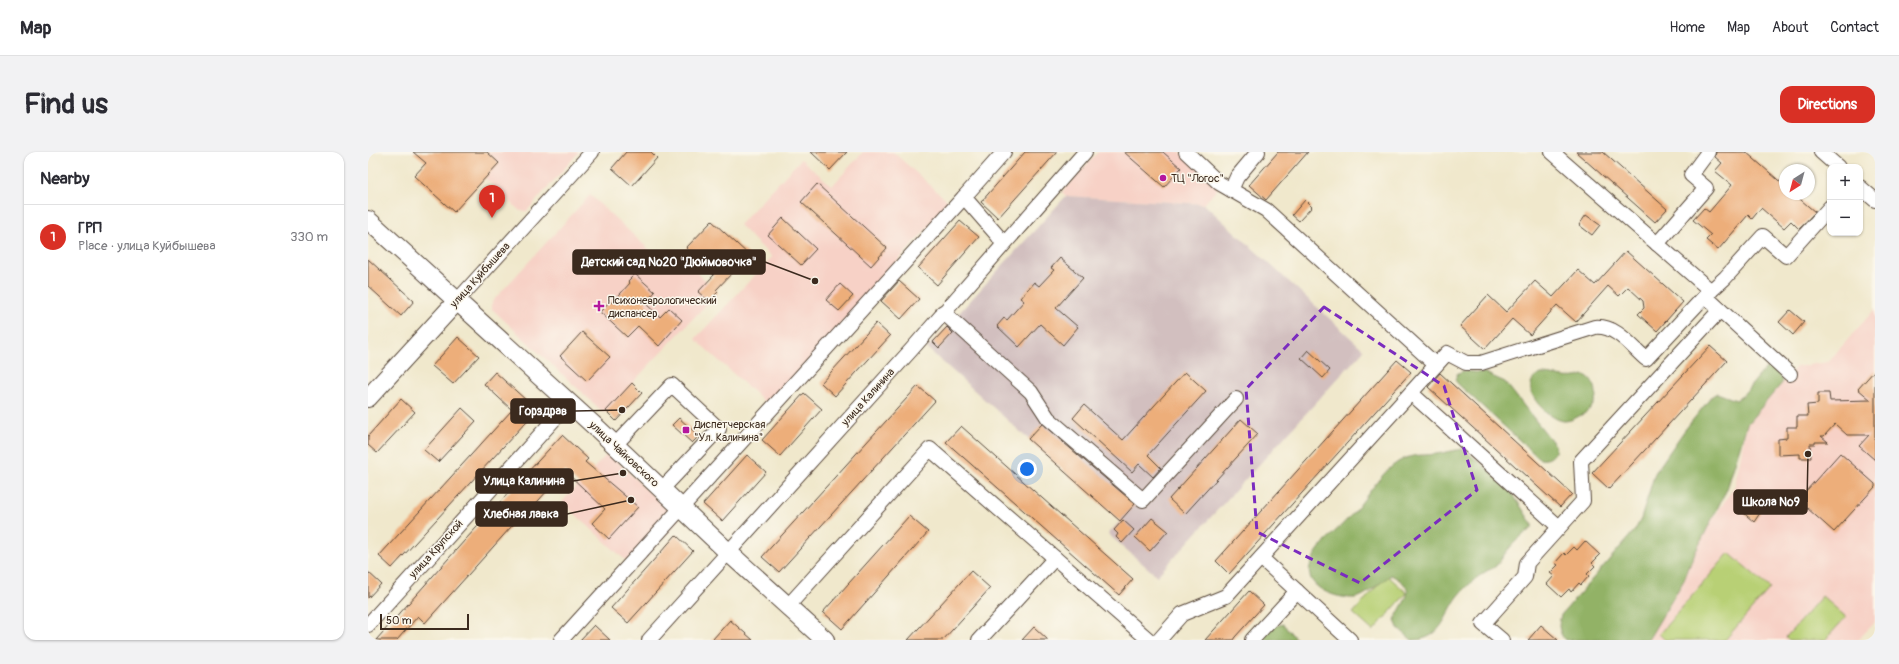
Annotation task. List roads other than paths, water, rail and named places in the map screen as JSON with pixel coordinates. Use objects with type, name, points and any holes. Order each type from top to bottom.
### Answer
[{"type":"main road","name":"улица Чайковского","points":[[368,220],[615,445],[728,552],[825,640]]},
{"type":"main road","name":"улица Куйбышева","points":[[368,398],[457,301]]},
{"type":"street","name":"улица Куйбышева","points":[[457,301],[592,152]]},
{"type":"street","points":[[561,640],[1004,152]]},
{"type":"street","name":"улица Калинина","points":[[649,640],[912,349],[1085,152]]},
{"type":"street","points":[[1186,152],[1219,183],[1266,210],[1436,365]]},
{"type":"street","points":[[1231,190],[1237,177],[1258,152]]},
{"type":"street","points":[[1552,152],[1657,244],[1708,294],[1720,310],[1790,374]]},
{"type":"street","points":[[1657,244],[1706,188],[1691,175],[1708,152]]},
{"type":"street","points":[[1821,152],[1835,164]]},
{"type":"street","points":[[1863,190],[1875,200]]},
{"type":"street","points":[[964,197],[998,236],[1003,244]]},
{"type":"street","points":[[1159,640],[1182,614],[1226,596],[1446,353],[1466,363],[1481,363],[1595,327],[1603,326],[1616,332],[1646,359],[1725,278],[1762,236],[1786,256],[1827,210]]},
{"type":"street","points":[[1502,640],[1483,624],[1524,577],[1527,563],[1583,501],[1581,461],[1720,310]]},
{"type":"street","points":[[943,312],[1031,392],[1048,418],[1143,500],[1236,400]]},
{"type":"street","points":[[615,445],[672,385],[719,429],[662,490]]},
{"type":"street","points":[[1411,393],[1559,527]]},
{"type":"street","name":"улица Крупской","points":[[368,624],[569,403]]},
{"type":"street","points":[[788,606],[930,449],[1149,640]]},
{"type":"street","points":[[979,640],[1055,558]]},
{"type":"street","points":[[1261,558],[1350,640]]},
{"type":"street","points":[[1252,640],[1297,591]]},
{"type":"place","name":"ТЦ \"Логос\"","points":[[1163,178]]},
{"type":"place","name":"ГРП","points":[[492,218]]},
{"type":"place","name":"Детский сад №20 \"Дюймовочка\"","points":[[815,281]]},
{"type":"place","name":"Психоневрологический диспансер","points":[[599,306]]},
{"type":"place","name":"Горздрав","points":[[622,410]]},
{"type":"place","name":"Диспетчерская \"Ул. Калинина\"","points":[[686,430]]},
{"type":"place","name":"Школа №9","points":[[1808,454]]},
{"type":"place","name":"Улица Калинина","points":[[623,473]]},
{"type":"place","name":"Хлебная лавка","points":[[631,500]]}]
